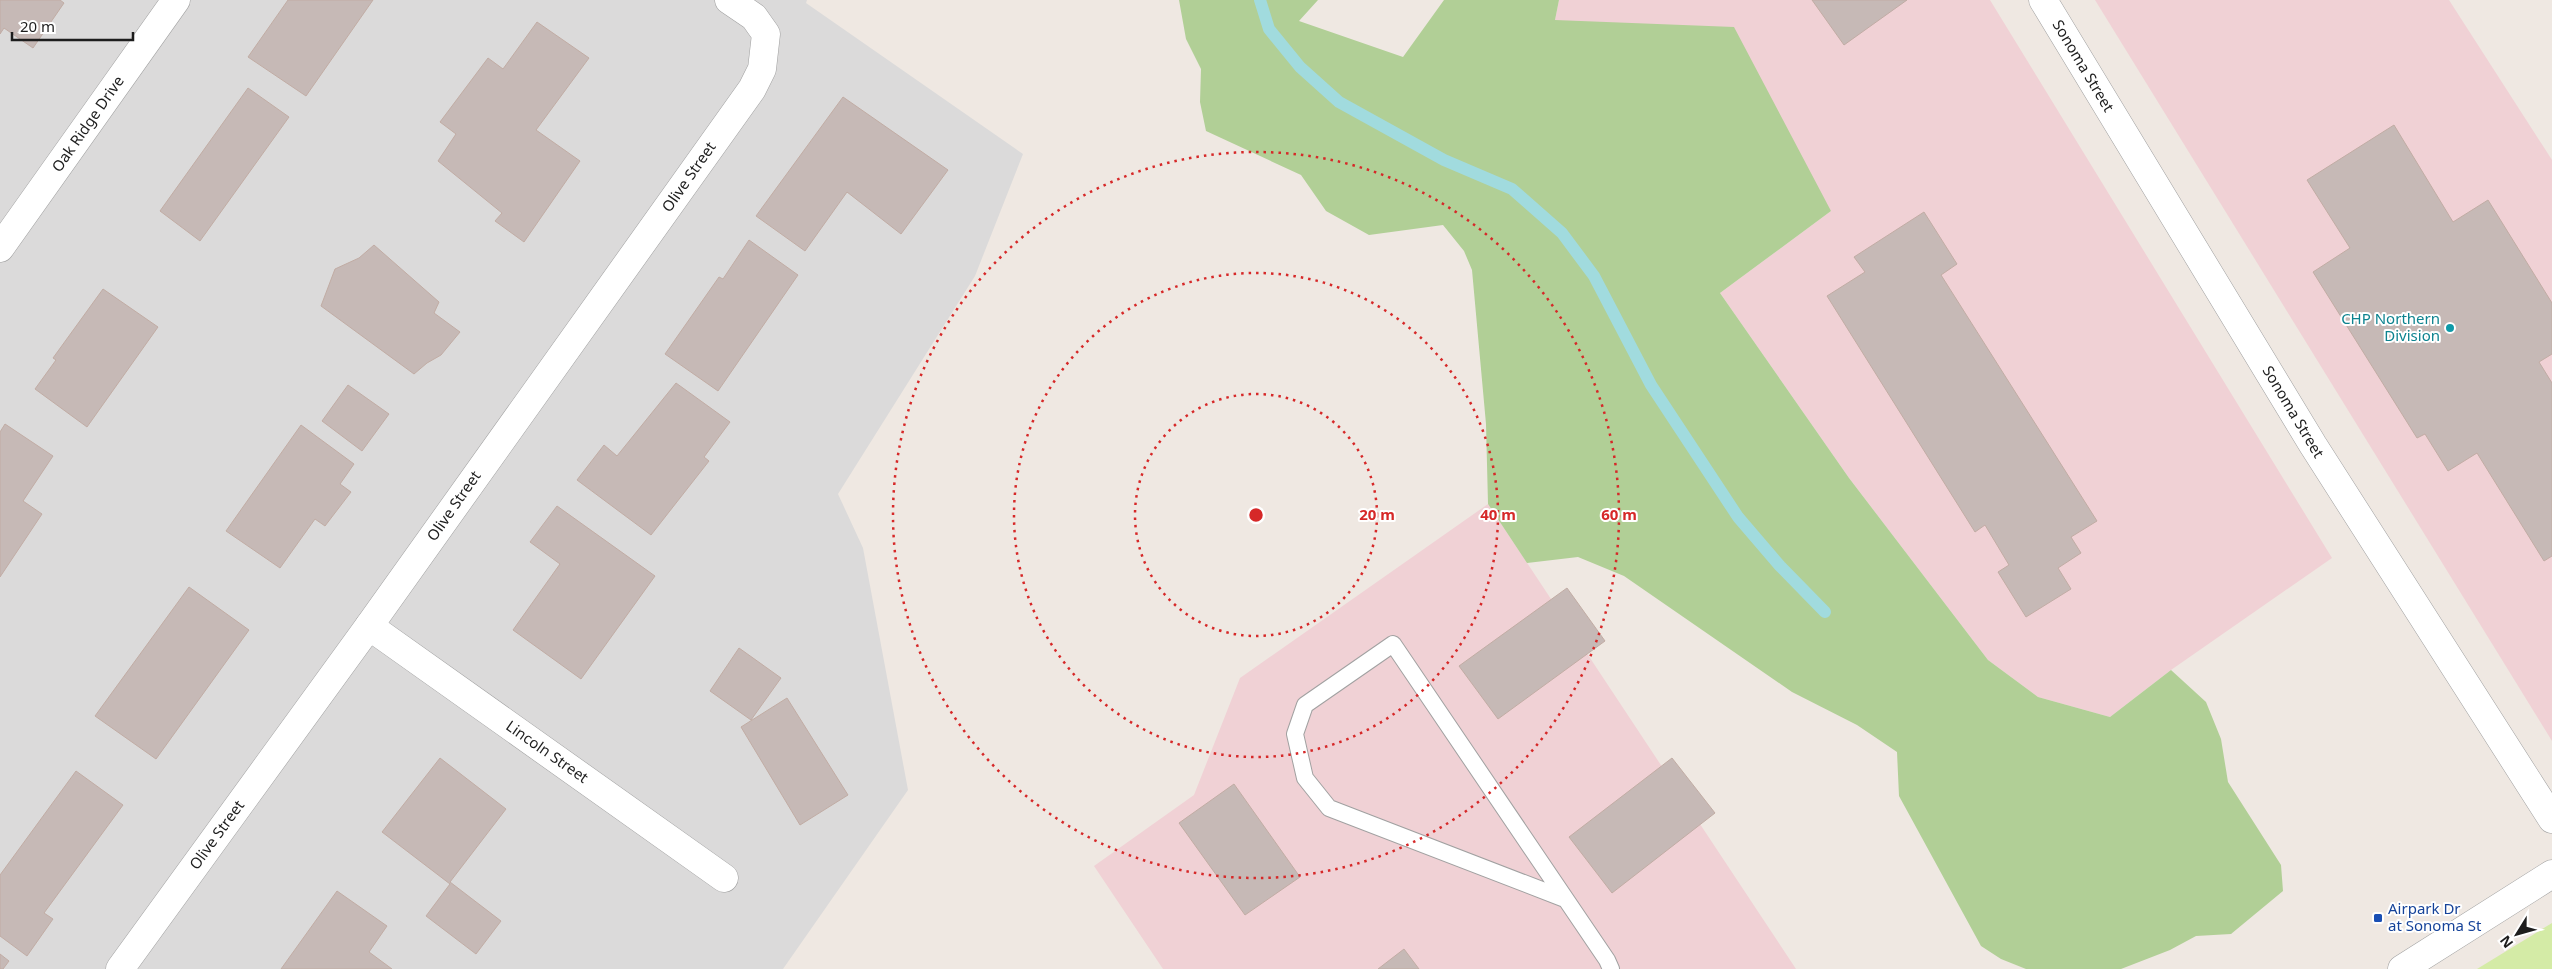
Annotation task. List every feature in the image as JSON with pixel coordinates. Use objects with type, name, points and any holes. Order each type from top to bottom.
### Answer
[{"type":"street","name":"Oak Ridge Drive","points":[[0,248],[176,0]]},
{"type":"street","name":"Olive Street","points":[[120,969],[369,626],[752,89],[762,69],[766,34],[754,17],[729,0]]},
{"type":"street","name":"Sonoma Street","points":[[2043,0],[2313,445],[2552,819]]},
{"type":"street","name":"Lincoln Street","points":[[369,626],[724,878]]},
{"type":"street","points":[[2402,969],[2552,874]]},
{"type":"lane","points":[[1565,898],[1329,808],[1304,778],[1295,734],[1305,705],[1393,644],[1608,960],[1611,969]]},
{"type":"shaded area","points":[[0,0],[807,0],[806,3],[1023,154],[975,276],[838,494],[863,548],[908,790],[783,969],[0,969]]},
{"type":"shaded area","points":[[1559,0],[1990,0],[2332,558],[2171,670],[2110,717],[2038,697],[1988,660],[1849,478],[1720,293],[1831,211],[1555,20]]},
{"type":"shaded area","points":[[2095,0],[2449,0],[2552,160],[2552,741]]},
{"type":"shaded area","points":[[1488,504],[1796,969],[1163,969],[1094,866],[1194,795],[1240,678]]},
{"type":"green space","points":[[1179,0],[1318,0],[1299,21],[1403,57],[1444,0],[1559,0],[1555,20],[1734,27],[1831,211],[1720,293],[1849,478],[1988,660],[2038,697],[2110,717],[2171,670],[2206,702],[2221,739],[2228,782],[2281,865],[2283,891],[2231,934],[2196,936],[2170,950],[2121,969],[2026,969],[2001,959],[1981,946],[1899,796],[1897,752],[1857,725],[1792,692],[1624,576],[1578,557],[1527,563],[1488,504],[1486,424],[1472,270],[1464,251],[1443,225],[1369,235],[1326,211],[1301,175],[1206,131],[1200,102],[1201,69],[1186,39]]},
{"type":"green space","points":[[2552,923],[2552,969],[2477,969]]},
{"type":"building","points":[[0,0],[60,0],[64,3],[33,48],[4,28],[0,34]]},
{"type":"building","points":[[288,0],[373,0],[306,96],[248,57]]},
{"type":"building","points":[[1812,0],[1907,0],[1844,45]]},
{"type":"building","points":[[537,22],[589,58],[536,130],[580,161],[524,242],[495,221],[502,213],[438,161],[456,134],[440,122],[488,58],[503,69]]},
{"type":"building","points":[[248,88],[289,117],[200,241],[160,211]]},
{"type":"building","points":[[843,97],[948,170],[901,234],[847,192],[805,251],[756,216]]},
{"type":"building","name":"CHP Northern Division","points":[[2394,125],[2453,222],[2488,200],[2552,303],[2552,354],[2539,362],[2552,383],[2552,556],[2544,561],[2477,453],[2448,471],[2425,434],[2417,438],[2313,272],[2350,248],[2307,180]]},
{"type":"building","points":[[1924,212],[1957,264],[1941,275],[2097,521],[2071,537],[2081,553],[2058,568],[2071,589],[2026,617],[1998,572],[2009,565],[1985,525],[1975,532],[1827,296],[1865,272],[1854,257]]},
{"type":"building","points":[[749,240],[798,275],[718,391],[665,354],[719,277],[723,279]]},
{"type":"building","points":[[374,245],[439,302],[434,313],[460,332],[441,355],[427,363],[414,374],[321,306],[335,269],[359,258]]},
{"type":"building","points":[[103,289],[158,327],[87,427],[35,389],[56,360],[53,358]]},
{"type":"building","points":[[676,383],[730,422],[704,457],[709,461],[651,535],[577,480],[604,445],[617,456]]},
{"type":"building","points":[[348,385],[389,414],[362,451],[322,421]]},
{"type":"building","points":[[5,424],[53,456],[23,501],[42,514],[0,577],[0,432]]},
{"type":"building","points":[[301,425],[354,464],[340,484],[351,492],[325,526],[315,519],[280,568],[226,531]]},
{"type":"building","points":[[557,506],[655,576],[581,679],[513,630],[560,564],[530,542]]},
{"type":"building","points":[[189,587],[249,630],[156,759],[95,716]]},
{"type":"building","points":[[1567,588],[1605,641],[1498,719],[1459,666]]},
{"type":"building","points":[[739,648],[781,678],[751,720],[710,691]]},
{"type":"building","points":[[787,698],[848,795],[800,825],[741,727]]},
{"type":"building","points":[[440,758],[506,809],[450,882],[501,921],[476,954],[426,916],[450,884],[382,832]]},
{"type":"building","points":[[1672,758],[1715,813],[1612,893],[1569,837]]},
{"type":"building","points":[[76,771],[123,805],[44,913],[53,919],[27,956],[0,936],[0,875]]},
{"type":"building","points":[[1234,784],[1300,877],[1245,915],[1179,823]]},
{"type":"building","points":[[337,891],[387,926],[369,952],[392,969],[281,969]]},
{"type":"building","points":[[1404,949],[1419,969],[1378,969]]},
{"type":"building","points":[[0,954],[9,961],[3,969],[0,969]]},
{"type":"waterway","points":[[1260,0],[1269,29],[1300,67],[1339,102],[1444,160],[1512,189],[1562,233],[1594,276],[1651,385],[1738,517],[1780,566],[1825,612]]},
{"type":"place","name":"CHP Northern Division","points":[[2450,328]]},
{"type":"place","name":"Airpark Dr at Sonoma St","points":[[2378,918]]}]
